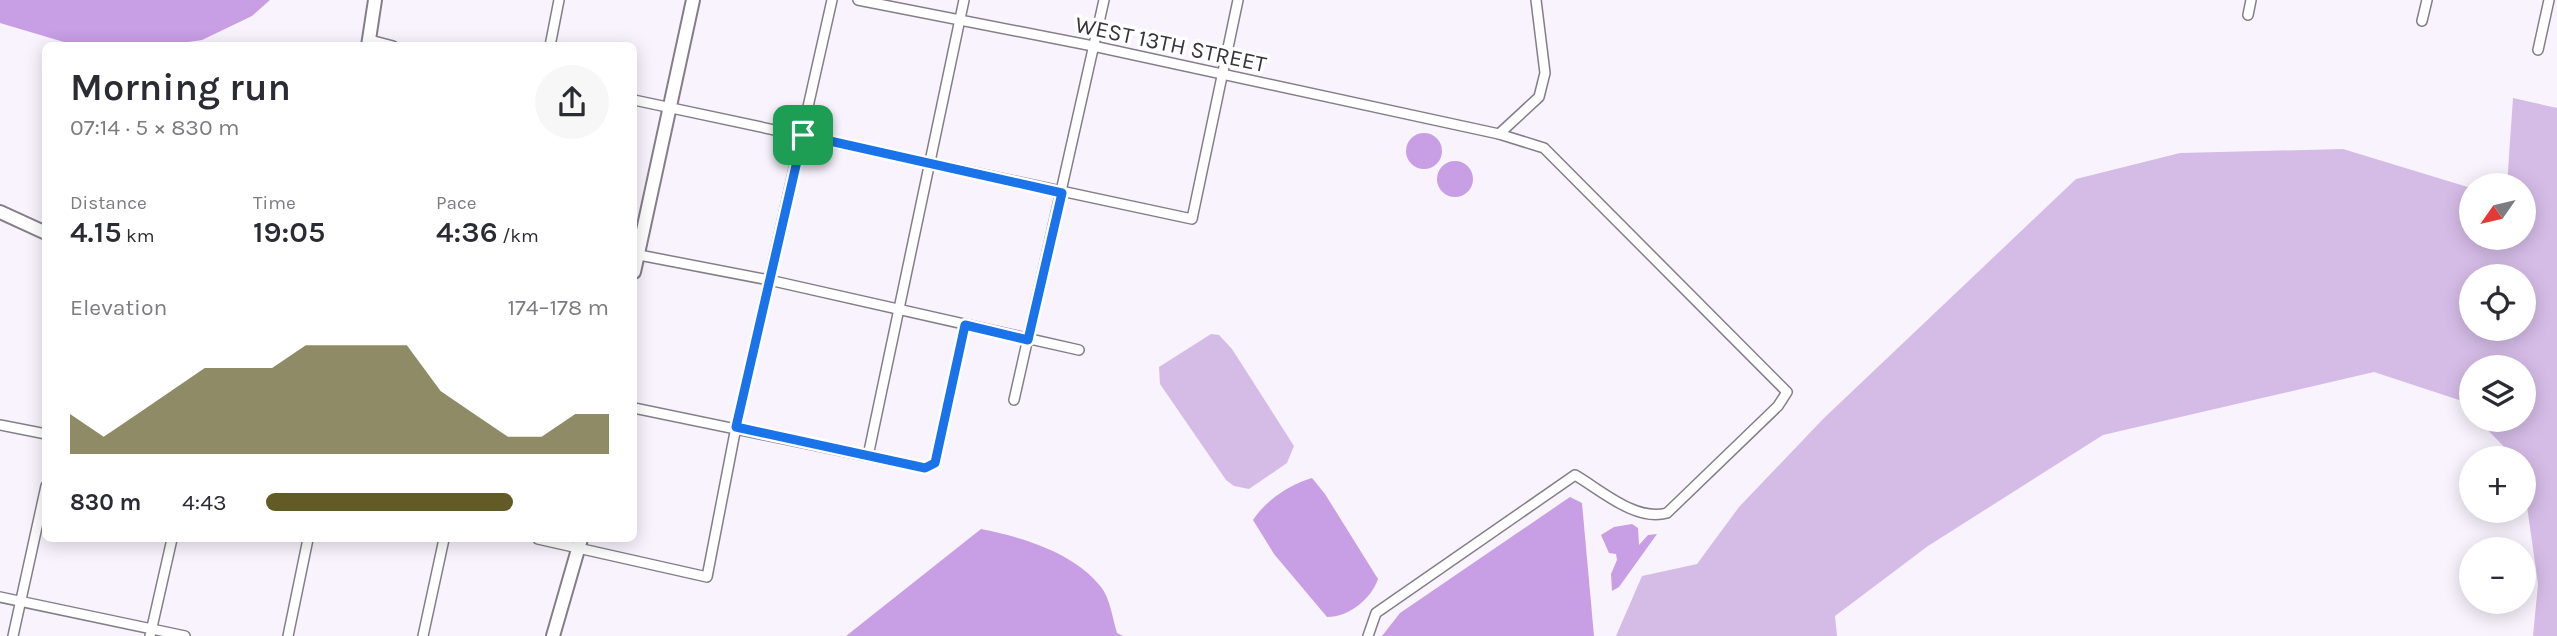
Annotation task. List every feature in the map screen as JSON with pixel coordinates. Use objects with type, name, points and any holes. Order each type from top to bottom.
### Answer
[{"type":"street","points":[[369,42],[375,0]]},
{"type":"street","points":[[551,42],[559,0]]},
{"type":"street","points":[[637,246],[693,0]]},
{"type":"street","points":[[553,636],[580,542],[707,578],[736,427],[832,0]]},
{"type":"street","name":"WEST 13TH STREET","points":[[858,0],[1221,73],[1499,135],[1544,148],[1787,392],[1762,422],[1667,513],[1655,517],[1639,513],[1575,475],[1376,613],[1368,636]]},
{"type":"street","points":[[869,456],[928,162],[964,0]]},
{"type":"street","points":[[1014,400],[1104,0]]},
{"type":"street","points":[[637,101],[1192,219],[1238,0]]},
{"type":"street","points":[[1499,135],[1539,97],[1545,74],[1536,0]]},
{"type":"street","points":[[2248,15],[2251,0]]},
{"type":"street","points":[[2422,21],[2427,0]]},
{"type":"street","points":[[2538,50],[2549,0]]},
{"type":"street","points":[[0,212],[42,231]]},
{"type":"street","points":[[637,254],[769,280],[1028,340],[1079,349]]},
{"type":"street","points":[[637,409],[925,468],[935,463],[965,325]]},
{"type":"street","points":[[0,425],[42,433]]},
{"type":"street","points":[[13,636],[42,504]]},
{"type":"street","points":[[150,633],[171,542]]},
{"type":"street","points":[[288,636],[307,542]]},
{"type":"street","points":[[423,636],[443,542]]},
{"type":"street","points":[[0,597],[150,633],[185,636]]},
{"type":"shaded area","points":[[0,0],[270,0],[252,16],[202,40],[188,42],[64,42],[0,23]]},
{"type":"shaded area","points":[[2513,98],[2557,108],[2557,636],[2533,636],[2538,584],[2536,537],[2531,537],[2529,523],[2536,523],[2536,446],[2503,446],[2490,432],[2536,432],[2536,355],[2459,355],[2459,400],[2374,372],[2103,435],[1928,546],[1835,616],[1837,636],[1616,636],[1642,576],[1697,564],[1739,507],[1823,419],[2076,179],[2180,153],[2343,149],[2459,184],[2459,250],[2536,250],[2536,173],[2508,173]]},
{"type":"shaded area","points":[[1424,133],[1437,138],[1442,151],[1437,164],[1424,169],[1411,164],[1406,151],[1411,138]]},
{"type":"shaded area","points":[[1455,161],[1468,166],[1473,179],[1468,192],[1455,197],[1442,192],[1437,179],[1442,166]]},
{"type":"shaded area","points":[[1211,334],[1219,335],[1232,349],[1294,446],[1287,463],[1249,489],[1234,486],[1226,480],[1160,384],[1159,367]]},
{"type":"shaded area","points":[[1312,478],[1325,494],[1378,579],[1365,600],[1351,610],[1335,616],[1327,617],[1274,554],[1253,520],[1264,506],[1279,494]]},
{"type":"shaded area","points":[[1570,497],[1582,503],[1594,636],[1382,636],[1400,613]]},
{"type":"shaded area","points":[[1632,524],[1638,528],[1639,545],[1648,535],[1657,534],[1619,587],[1612,591],[1611,574],[1617,560],[1616,554],[1609,553],[1601,535],[1614,527]]},
{"type":"shaded area","points":[[981,529],[1047,548],[1077,565],[1101,587],[1109,603],[1117,633],[1123,636],[846,636]]},
{"type":"route","points":[[803,135],[1062,193],[1028,340],[965,325],[935,463],[925,468],[736,427],[803,135]]}]
